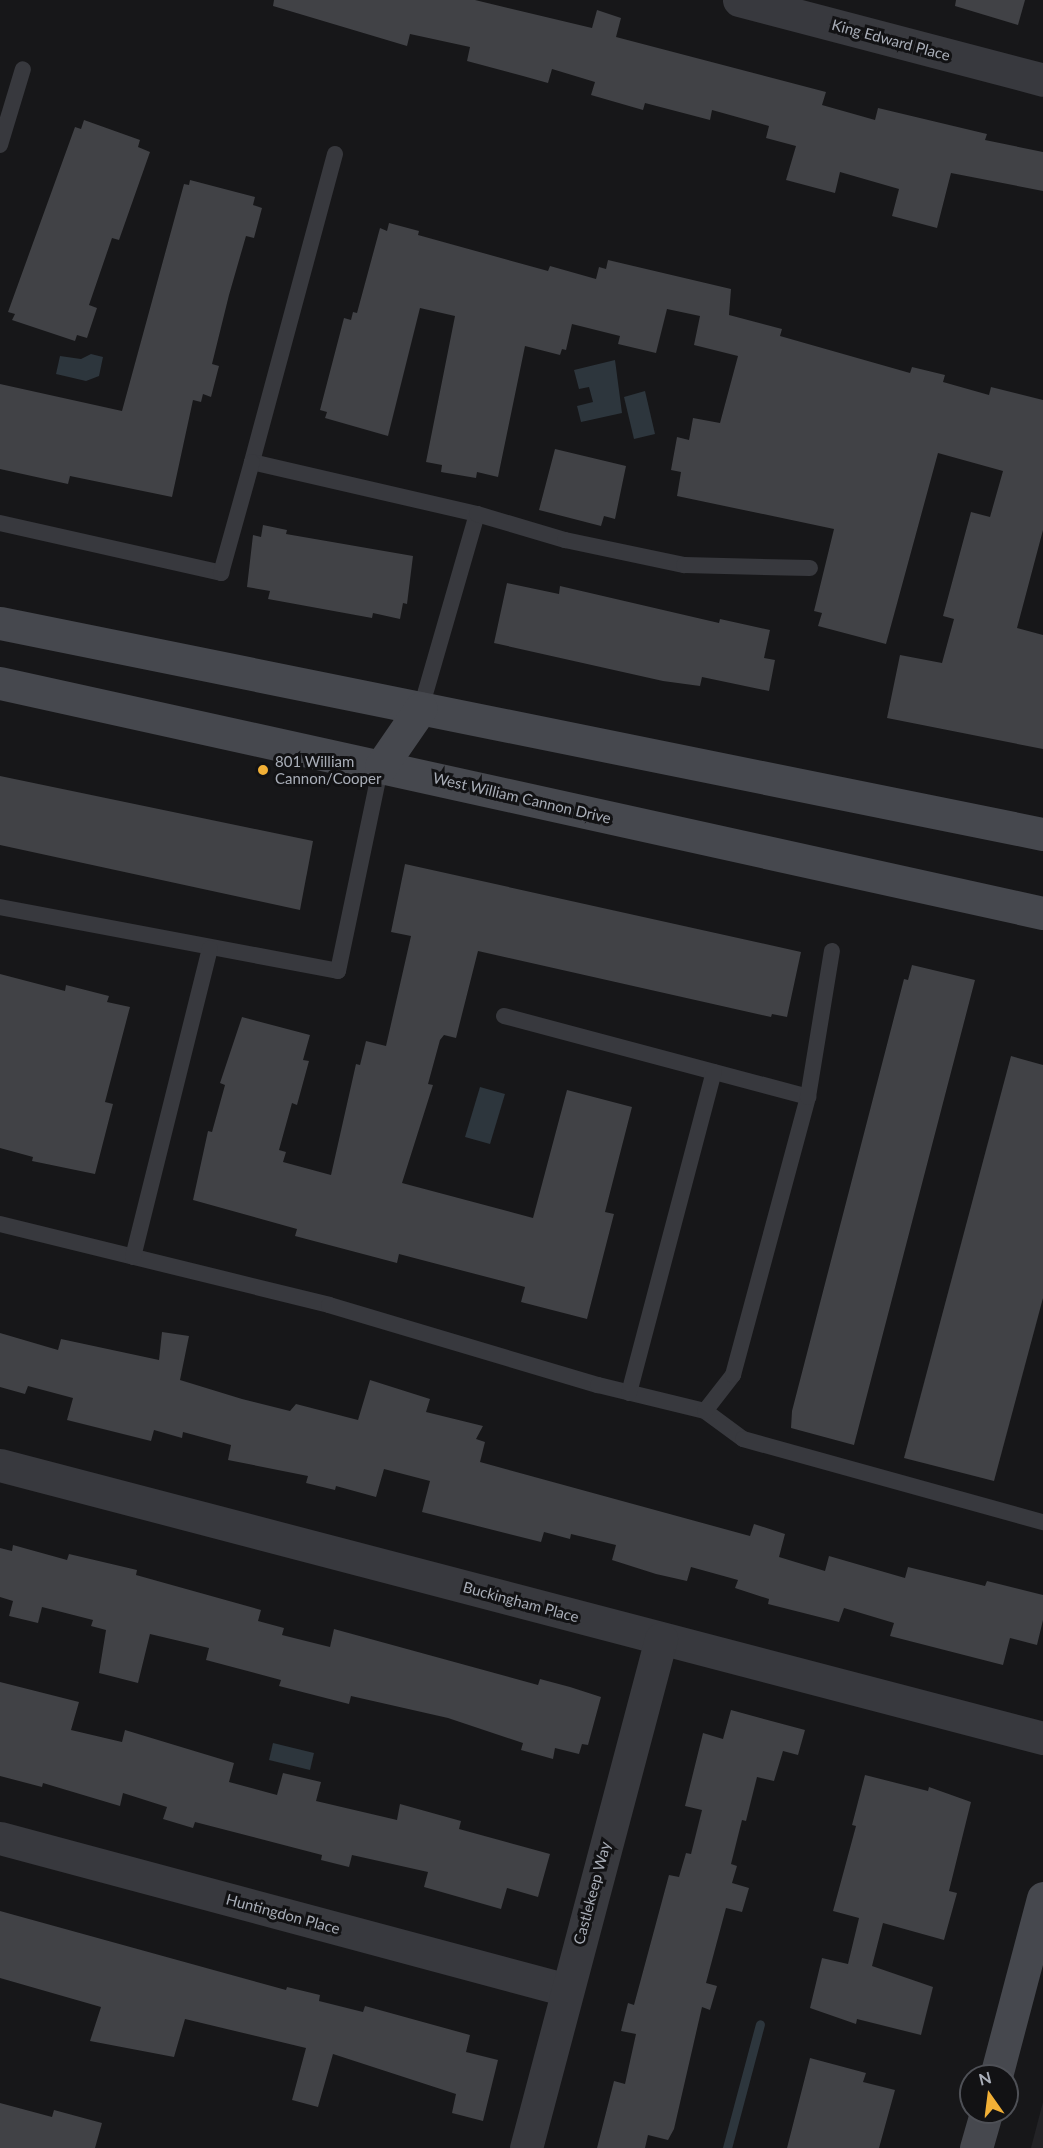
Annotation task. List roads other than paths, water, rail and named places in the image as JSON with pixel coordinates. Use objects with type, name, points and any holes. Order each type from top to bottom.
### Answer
[{"type":"main road","points":[[0,623],[1043,834]]},
{"type":"main road","name":"West William Cannon Drive","points":[[0,683],[1043,913]]},
{"type":"main road","points":[[381,766],[421,708]]},
{"type":"main road","points":[[999,2064],[1043,1898]]},
{"type":"main road","points":[[976,2148],[983,2124]]},
{"type":"street","name":"King Edward Place","points":[[739,0],[1043,80]]},
{"type":"street","name":"Buckingham Place","points":[[0,1465],[1043,1738]]},
{"type":"street","name":"Castlekeep Way","points":[[526,2148],[661,1639]]},
{"type":"street","name":"Huntingdon Place","points":[[0,1838],[567,1990]]},
{"type":"lane","points":[[0,145],[22,69]]},
{"type":"lane","points":[[0,523],[221,573],[335,154]]},
{"type":"lane","points":[[252,462],[477,514],[565,540],[684,565],[810,568]]},
{"type":"lane","points":[[421,708],[477,514]]},
{"type":"lane","points":[[0,907],[338,971],[381,766]]},
{"type":"lane","points":[[133,1257],[210,948]]},
{"type":"lane","points":[[705,1411],[733,1375],[808,1097],[832,951]]},
{"type":"lane","points":[[504,1016],[808,1097]]},
{"type":"lane","points":[[629,1393],[714,1072]]},
{"type":"lane","points":[[0,1224],[329,1305],[629,1393],[705,1411],[743,1439],[1043,1522]]},
{"type":"waterway","points":[[727,2148],[760,2024]]},
{"type":"place","name":"801 William Cannon/Cooper","points":[[263,770]]}]
